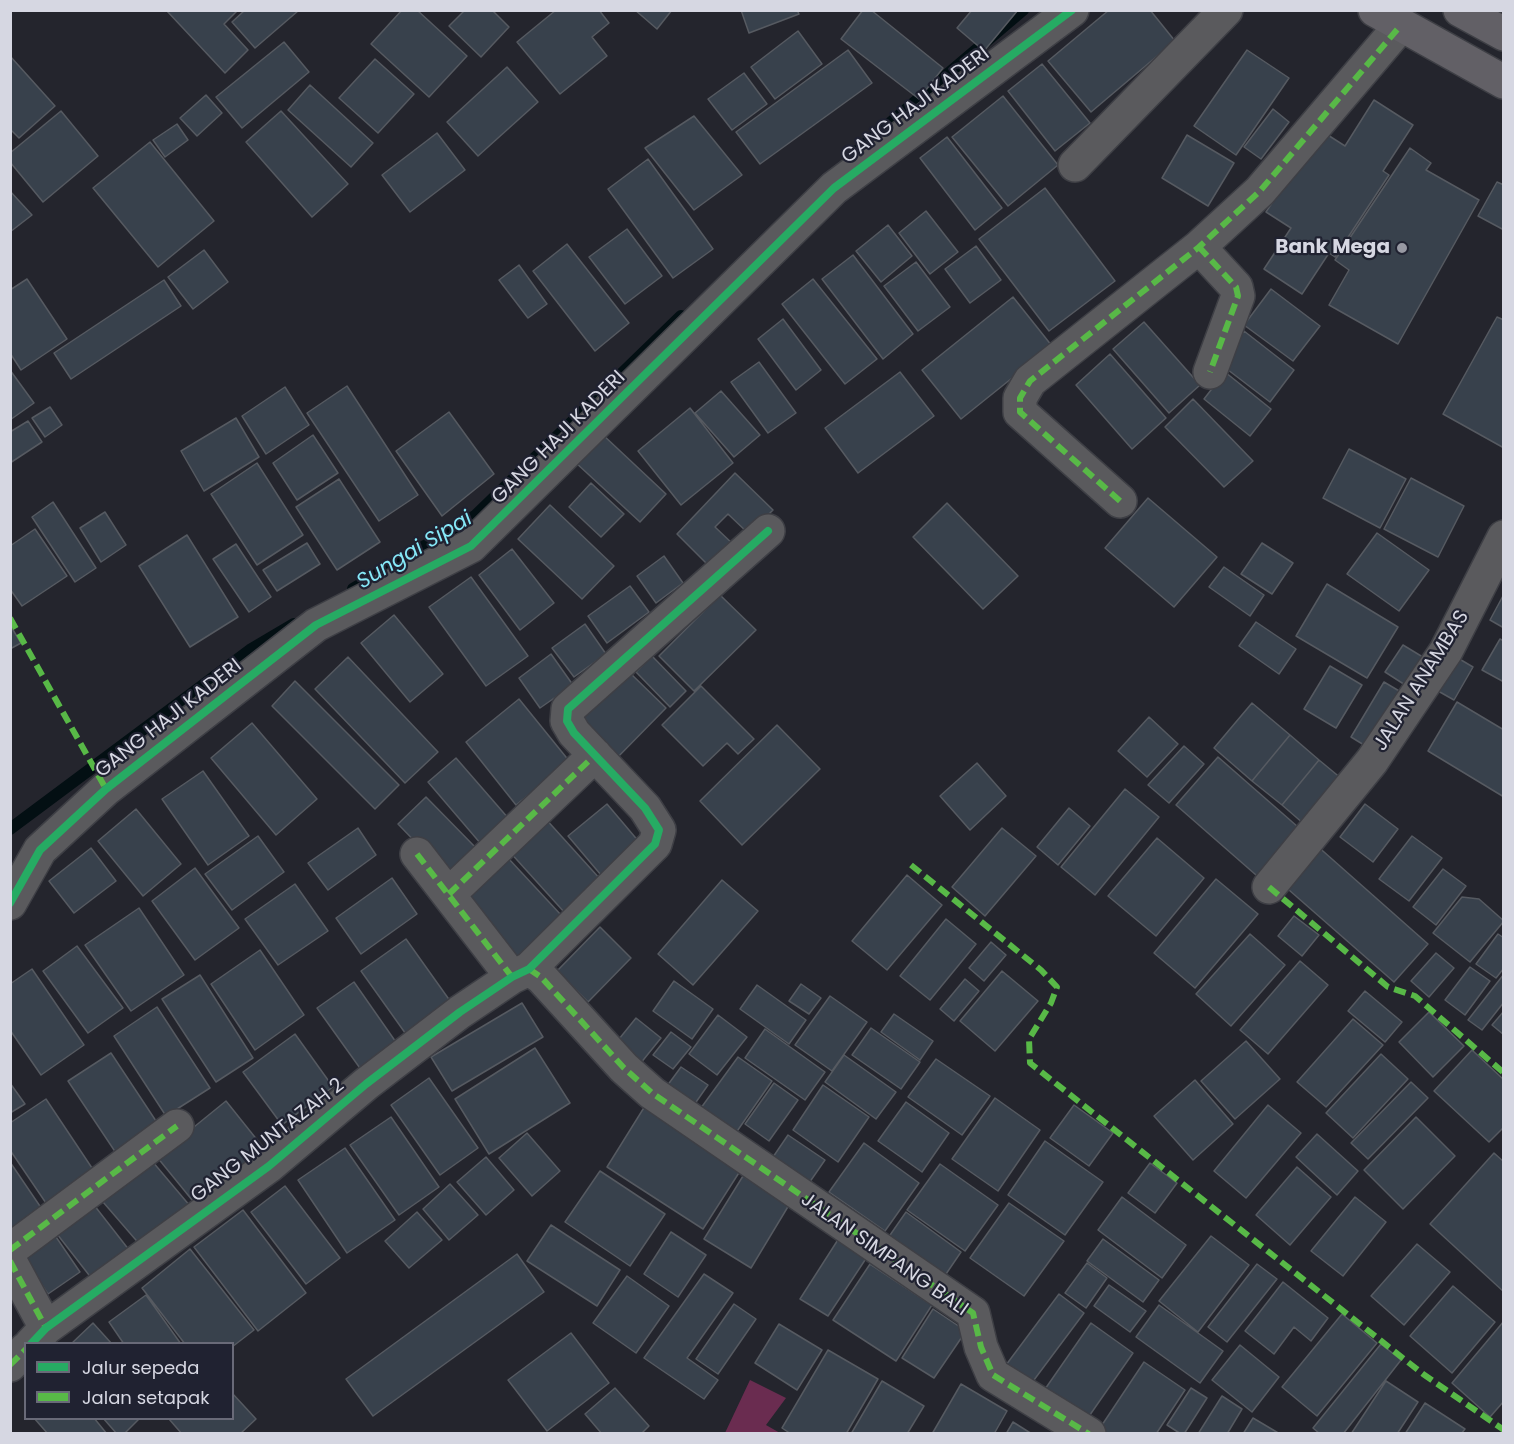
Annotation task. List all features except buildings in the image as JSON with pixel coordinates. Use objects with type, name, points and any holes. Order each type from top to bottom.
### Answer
[{"type":"highway","points":[[1460,10],[1503,34]]},
{"type":"highway","points":[[1388,18],[1503,82]]},
{"type":"street","name":"GANG HAJI KADERI","points":[[10,903],[40,850],[106,789],[316,624],[471,546],[834,188],[1072,10]]},
{"type":"street","points":[[1075,165],[1226,10]]},
{"type":"street","points":[[1120,501],[1020,412],[1020,398],[1030,381],[1199,247],[1260,191],[1388,18]]},
{"type":"street","points":[[1199,247],[1236,286],[1239,296],[1210,372]]},
{"type":"street","name":"GANG MUNTAZAH 2","points":[[34,1340],[269,1166],[366,1084],[460,1012],[521,973],[655,844],[659,830],[645,808],[574,733],[567,721],[568,709],[768,531]]},
{"type":"street","name":"JALAN ANAMBAS","points":[[1269,887],[1372,761],[1446,651],[1503,537]]},
{"type":"street","points":[[448,894],[595,755]]},
{"type":"street","points":[[417,854],[448,894],[521,973]]},
{"type":"street","name":"JALAN SIMPANG BALI","points":[[521,973],[541,977],[624,1068],[652,1093],[973,1313],[981,1347],[993,1375],[1089,1434]]},
{"type":"street","points":[[10,1250],[177,1126]]},
{"type":"street","points":[[10,1261],[34,1340]]},
{"type":"street","name":"GANG MUNTAZAH 2","points":[[10,1365],[24,1350]]},
{"type":"shaded area","points":[[750,1380],[786,1398],[766,1425],[780,1433],[725,1433]]},
{"type":"waterway","name":"Sungai Sipai","points":[[856,152],[1023,10]]},
{"type":"waterway","name":"Sungai Sipai","points":[[353,589],[475,516],[681,316]]},
{"type":"waterway","name":"Sungai Sipai","points":[[10,829],[250,650],[294,624]]},
{"type":"marked path","points":[[1120,501],[1020,412],[1020,398],[1030,381],[1199,247],[1260,191],[1401,25]]},
{"type":"marked path","points":[[1199,247],[1236,287],[1238,296],[1210,372]]},
{"type":"marked path","points":[[10,618],[106,789]]},
{"type":"marked path","points":[[449,894],[595,755]]},
{"type":"marked path","points":[[417,854],[512,977]]},
{"type":"marked path","points":[[911,865],[1041,970],[1057,987],[1051,1003],[1029,1039],[1030,1063],[1423,1374],[1504,1430]]},
{"type":"marked path","points":[[1269,887],[1388,987],[1415,996],[1504,1073]]},
{"type":"marked path","points":[[529,969],[541,977],[624,1068],[652,1093],[973,1313],[981,1347],[993,1375],[1089,1434]]},
{"type":"marked path","points":[[10,1250],[177,1126]]},
{"type":"marked path","points":[[10,1261],[46,1328]]},
{"type":"marked path","points":[[10,1365],[24,1351]]},
{"type":"cycle path","points":[[10,903],[40,850],[106,789],[316,625],[471,546],[834,188],[1072,10]]},
{"type":"cycle path","points":[[33,1342],[46,1328],[269,1166],[366,1084],[460,1012],[512,977],[529,969],[655,844],[659,830],[645,808],[574,733],[567,721],[568,709],[768,531]]},
{"type":"place","name":"Bank Mega","points":[[1402,248]]}]
